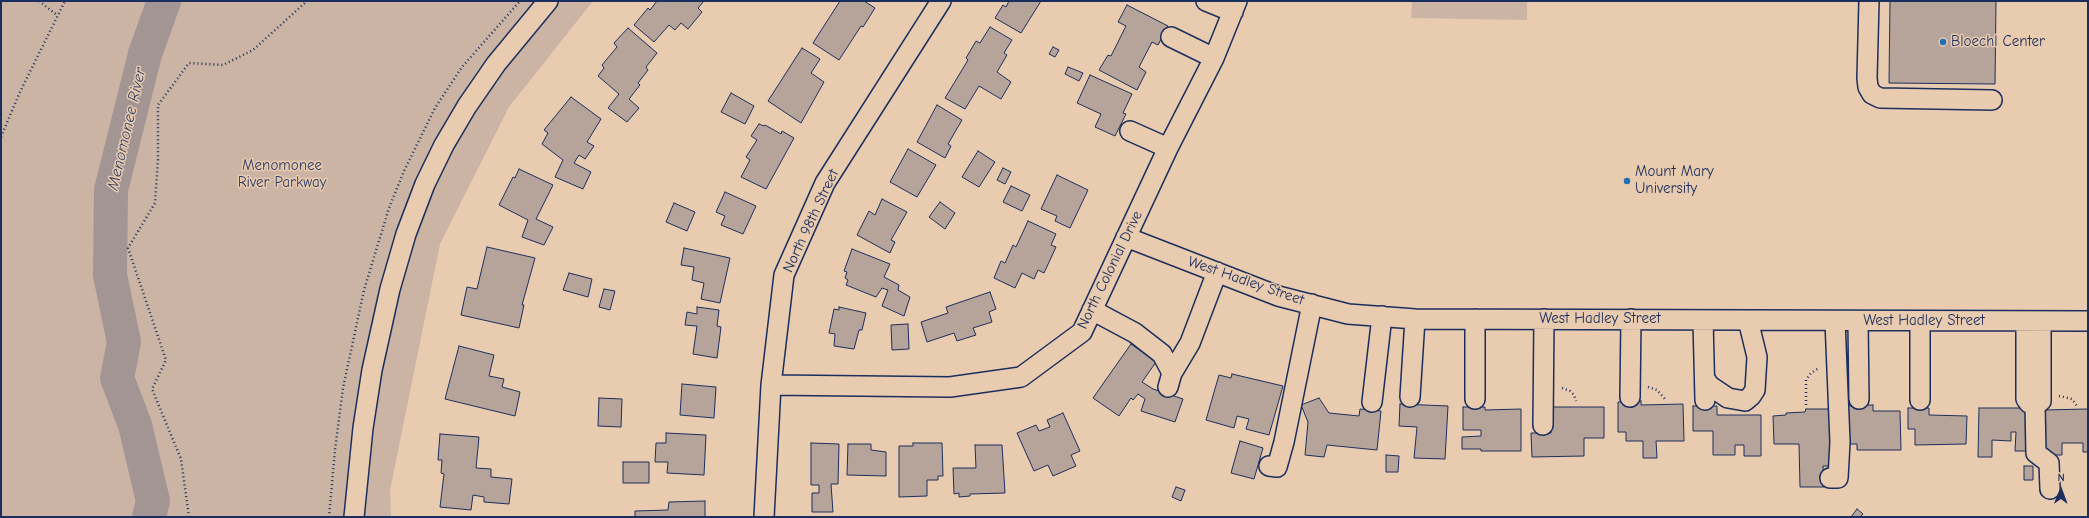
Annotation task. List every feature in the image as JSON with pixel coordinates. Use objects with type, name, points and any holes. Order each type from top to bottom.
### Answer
[{"type":"street","points":[[354,517],[363,428],[372,370],[390,289],[406,234],[424,184],[444,145],[467,106],[496,64],[548,1]]},
{"type":"street","name":"North 98th Street","points":[[764,517],[771,385],[784,274],[825,183],[941,1]]},
{"type":"street","points":[[1206,1],[1235,6]]},
{"type":"street","points":[[1869,1],[1867,78],[1868,87],[1872,94],[1880,98],[1992,100]]},
{"type":"street","name":"North Colonial Drive","points":[[771,385],[950,387],[1021,377],[1082,332],[1168,148],[1214,58],[1235,6]]},
{"type":"street","points":[[1172,37],[1214,58]]},
{"type":"street","points":[[1130,131],[1168,148]]},
{"type":"street","name":"West Hadley Street","points":[[1126,237],[1278,296],[1348,314],[1415,318],[1475,319],[2088,322]]},
{"type":"street","points":[[1092,310],[1135,333],[1162,354],[1170,380],[1190,343],[1217,272]]},
{"type":"street","points":[[1269,466],[1277,467],[1284,442],[1312,304]]},
{"type":"street","points":[[1372,402],[1382,316]]},
{"type":"street","points":[[1410,397],[1415,318]]},
{"type":"street","points":[[1475,319],[1475,399]]},
{"type":"street","points":[[1543,425],[1544,319]]},
{"type":"street","points":[[1630,397],[1631,320]]},
{"type":"street","points":[[1704,320],[1705,400]]},
{"type":"street","points":[[1704,379],[1710,386],[1728,398],[1745,401],[1752,396],[1755,390],[1756,357],[1748,320]]},
{"type":"street","points":[[1830,478],[1838,478],[1840,442],[1835,320]]},
{"type":"street","points":[[1858,321],[1859,399]]},
{"type":"street","points":[[1920,321],[1920,400]]},
{"type":"street","points":[[2034,321],[2041,401],[2036,405],[2036,453],[2049,464],[2050,489]]},
{"type":"path","points":[[39,1],[57,15]]},
{"type":"path","points":[[1,137],[19,94],[65,1]]},
{"type":"path","points":[[188,517],[181,459],[152,389],[166,360],[128,248],[155,203],[158,160],[158,105],[189,63],[223,65],[253,50],[307,1]]},
{"type":"path","points":[[1806,405],[1806,380],[1811,373],[1819,367],[1838,367]]},
{"type":"green space","name":"Menomonee River Parkway","points":[[1,1],[593,1],[509,107],[440,244],[390,490],[391,517],[1,517]]},
{"type":"green space","points":[[1412,1],[1527,1],[1527,20],[1411,18]]},
{"type":"building","points":[[657,1],[704,1],[698,8],[702,12],[688,29],[681,23],[675,30],[669,25],[654,42],[634,25],[648,8],[650,10]]},
{"type":"building","points":[[840,1],[864,1],[875,8],[863,27],[861,26],[839,60],[813,43]]},
{"type":"building","points":[[1009,1],[1041,1],[1021,33],[995,18],[1003,5],[1006,7]]},
{"type":"building","name":"Bloechl Center","points":[[1890,1],[1996,1],[1995,84],[1889,83]]},
{"type":"building","points":[[1127,5],[1168,26],[1158,45],[1152,42],[1139,67],[1146,72],[1137,90],[1099,70],[1108,55],[1111,56],[1126,26],[1118,22]]},
{"type":"building","points":[[990,27],[1012,40],[1004,53],[1007,55],[997,72],[1011,82],[1001,99],[979,86],[965,109],[945,98],[968,60],[966,58],[976,41],[980,43]]},
{"type":"building","points":[[628,28],[657,53],[646,67],[648,70],[638,83],[640,85],[629,99],[639,108],[627,122],[608,108],[619,94],[598,76],[604,68],[602,65],[617,47],[614,43]]},
{"type":"building","points":[[1053,47],[1059,50],[1055,57],[1049,54]]},
{"type":"building","points":[[802,48],[820,59],[811,73],[824,82],[801,123],[768,101]]},
{"type":"building","points":[[1068,67],[1083,73],[1079,81],[1065,74]]},
{"type":"building","points":[[1090,75],[1132,94],[1123,113],[1126,114],[1115,136],[1095,127],[1101,114],[1077,103]]},
{"type":"building","points":[[731,93],[754,106],[745,124],[721,112]]},
{"type":"building","points":[[571,97],[601,119],[587,142],[594,146],[585,159],[579,155],[574,163],[591,172],[583,189],[555,177],[563,160],[542,144],[548,133],[544,130]]},
{"type":"building","points":[[937,105],[962,120],[948,144],[951,146],[945,158],[917,142]]},
{"type":"building","points":[[759,124],[765,125],[781,134],[782,131],[794,138],[766,189],[741,177],[750,160],[746,157],[757,140],[751,136]]},
{"type":"building","points":[[908,149],[936,165],[917,197],[890,182]]},
{"type":"building","points":[[978,151],[995,162],[979,187],[962,177]]},
{"type":"building","points":[[1003,168],[1011,172],[1005,184],[997,180]]},
{"type":"building","points":[[519,169],[553,185],[536,219],[553,227],[544,245],[522,237],[528,220],[499,205],[513,177],[515,178]]},
{"type":"building","points":[[1057,175],[1088,190],[1070,228],[1055,221],[1057,216],[1041,209]]},
{"type":"building","points":[[1011,186],[1030,195],[1022,211],[1003,202]]},
{"type":"building","points":[[725,192],[756,206],[743,234],[721,225],[725,216],[716,212]]},
{"type":"building","points":[[882,199],[907,212],[891,240],[895,242],[890,253],[857,235],[869,211],[875,215]]},
{"type":"building","points":[[940,202],[955,213],[945,229],[929,217]]},
{"type":"building","points":[[674,203],[695,212],[687,231],[666,222]]},
{"type":"building","points":[[1028,221],[1056,234],[1051,245],[1056,247],[1044,273],[1038,270],[1034,279],[1022,273],[1015,288],[994,278],[1001,261],[1005,263],[1013,245],[1016,247]]},
{"type":"building","points":[[487,247],[535,258],[522,305],[524,305],[519,328],[461,315],[467,287],[477,289]]},
{"type":"building","points":[[684,248],[730,258],[720,303],[701,299],[704,283],[692,280],[694,267],[681,265]]},
{"type":"building","points":[[852,249],[890,264],[884,277],[899,285],[898,290],[910,297],[904,316],[882,306],[888,290],[882,288],[876,297],[846,285],[848,280],[845,278],[847,272],[844,271]]},
{"type":"building","points":[[569,273],[592,279],[588,297],[563,290]]},
{"type":"building","points":[[604,289],[615,291],[610,310],[599,307]]},
{"type":"building","points":[[990,292],[996,309],[989,312],[992,322],[973,328],[976,335],[957,341],[954,333],[927,342],[921,322],[948,313],[946,307]]},
{"type":"building","points":[[697,307],[719,310],[717,326],[721,327],[717,358],[693,354],[697,326],[685,325],[687,312],[697,314]]},
{"type":"building","points":[[839,307],[866,313],[862,330],[859,330],[854,349],[834,346],[835,334],[829,333],[834,309],[839,310]]},
{"type":"building","points":[[908,324],[909,349],[892,350],[891,325]]},
{"type":"building","points":[[1131,344],[1156,362],[1142,382],[1153,389],[1183,399],[1175,422],[1141,411],[1145,399],[1138,394],[1133,400],[1131,398],[1119,416],[1093,398]]},
{"type":"building","points":[[459,346],[494,355],[489,376],[504,379],[502,387],[520,392],[515,416],[445,399]]},
{"type":"building","points":[[1232,374],[1283,386],[1269,435],[1246,429],[1249,419],[1237,416],[1234,428],[1206,420],[1219,375],[1231,378]]},
{"type":"building","points":[[682,384],[716,387],[714,418],[680,415]]},
{"type":"building","points":[[599,398],[622,399],[621,427],[598,426]]},
{"type":"building","points":[[1319,398],[1329,413],[1359,416],[1360,409],[1381,411],[1377,450],[1327,445],[1324,457],[1305,455],[1308,422],[1301,405]]},
{"type":"building","points":[[1641,401],[1641,405],[1683,404],[1684,441],[1656,441],[1657,458],[1643,458],[1643,441],[1626,441],[1626,432],[1618,432],[1618,402]]},
{"type":"building","points":[[1400,404],[1448,406],[1445,459],[1414,458],[1417,427],[1399,426]]},
{"type":"building","points":[[1873,405],[1873,411],[1900,411],[1901,450],[1857,450],[1857,444],[1846,444],[1846,406]]},
{"type":"building","points":[[1693,406],[1717,406],[1717,415],[1761,415],[1761,456],[1744,456],[1744,445],[1735,445],[1735,455],[1713,455],[1713,431],[1693,431]]},
{"type":"building","points":[[1463,407],[1485,407],[1485,410],[1521,409],[1521,451],[1481,451],[1481,449],[1462,449],[1462,437],[1481,436],[1481,430],[1463,430]]},
{"type":"building","points":[[1551,407],[1604,407],[1604,438],[1584,438],[1584,456],[1532,457],[1531,433],[1551,433]]},
{"type":"building","points":[[1908,408],[1929,408],[1929,415],[1967,416],[1966,444],[1915,445],[1915,429],[1908,429]]},
{"type":"building","points":[[1979,408],[2031,408],[2031,451],[2015,451],[2016,432],[2011,432],[2011,441],[1992,440],[1992,457],[1978,457]]},
{"type":"building","points":[[1806,409],[1834,409],[1834,466],[1823,466],[1824,487],[1800,487],[1799,444],[1774,444],[1773,416],[1786,415],[1786,413],[1805,412]]},
{"type":"building","points":[[2088,409],[2088,452],[2083,452],[2083,443],[2062,443],[2062,455],[2043,455],[2043,410]]},
{"type":"building","points":[[1063,413],[1080,451],[1071,455],[1076,466],[1053,476],[1048,465],[1034,471],[1017,433],[1036,425],[1039,431],[1050,427],[1047,420]]},
{"type":"building","points":[[666,433],[706,435],[704,475],[667,473],[668,462],[655,462],[656,443],[666,443]]},
{"type":"building","points":[[440,434],[479,437],[476,468],[491,469],[491,477],[512,479],[509,504],[484,502],[484,497],[473,495],[471,510],[440,507],[444,474],[441,473],[442,460],[438,460]]},
{"type":"building","points":[[1240,441],[1263,448],[1254,479],[1231,473]]},
{"type":"building","points":[[811,443],[839,444],[838,484],[831,484],[833,512],[812,512],[812,493],[819,493],[819,485],[811,485]]},
{"type":"building","points":[[913,443],[942,443],[943,476],[938,476],[938,480],[927,480],[927,496],[899,497],[899,446],[913,446]]},
{"type":"building","points":[[848,444],[871,444],[871,450],[886,452],[886,476],[847,475]]},
{"type":"building","points":[[975,445],[1002,445],[1005,493],[970,494],[970,496],[959,497],[959,493],[954,494],[953,468],[976,468]]},
{"type":"building","points":[[1386,455],[1399,456],[1398,472],[1386,472]]},
{"type":"building","points":[[623,462],[649,462],[649,483],[623,483]]},
{"type":"building","points":[[2024,466],[2033,466],[2033,480],[2024,480]]},
{"type":"building","points":[[1176,487],[1185,490],[1181,501],[1172,497]]},
{"type":"building","points":[[705,501],[705,517],[635,517],[635,511],[668,510],[669,502]]},
{"type":"building","points":[[1857,509],[1863,514],[1860,517],[1851,517]]},
{"type":"waterway","name":"Menomonee River","points":[[149,517],[153,501],[135,425],[117,378],[124,342],[110,275],[111,190],[145,54],[164,1]]},
{"type":"place","name":"Bloechl Center","points":[[1943,42]]},
{"type":"place","name":"Mount Mary University","points":[[1627,181]]}]
